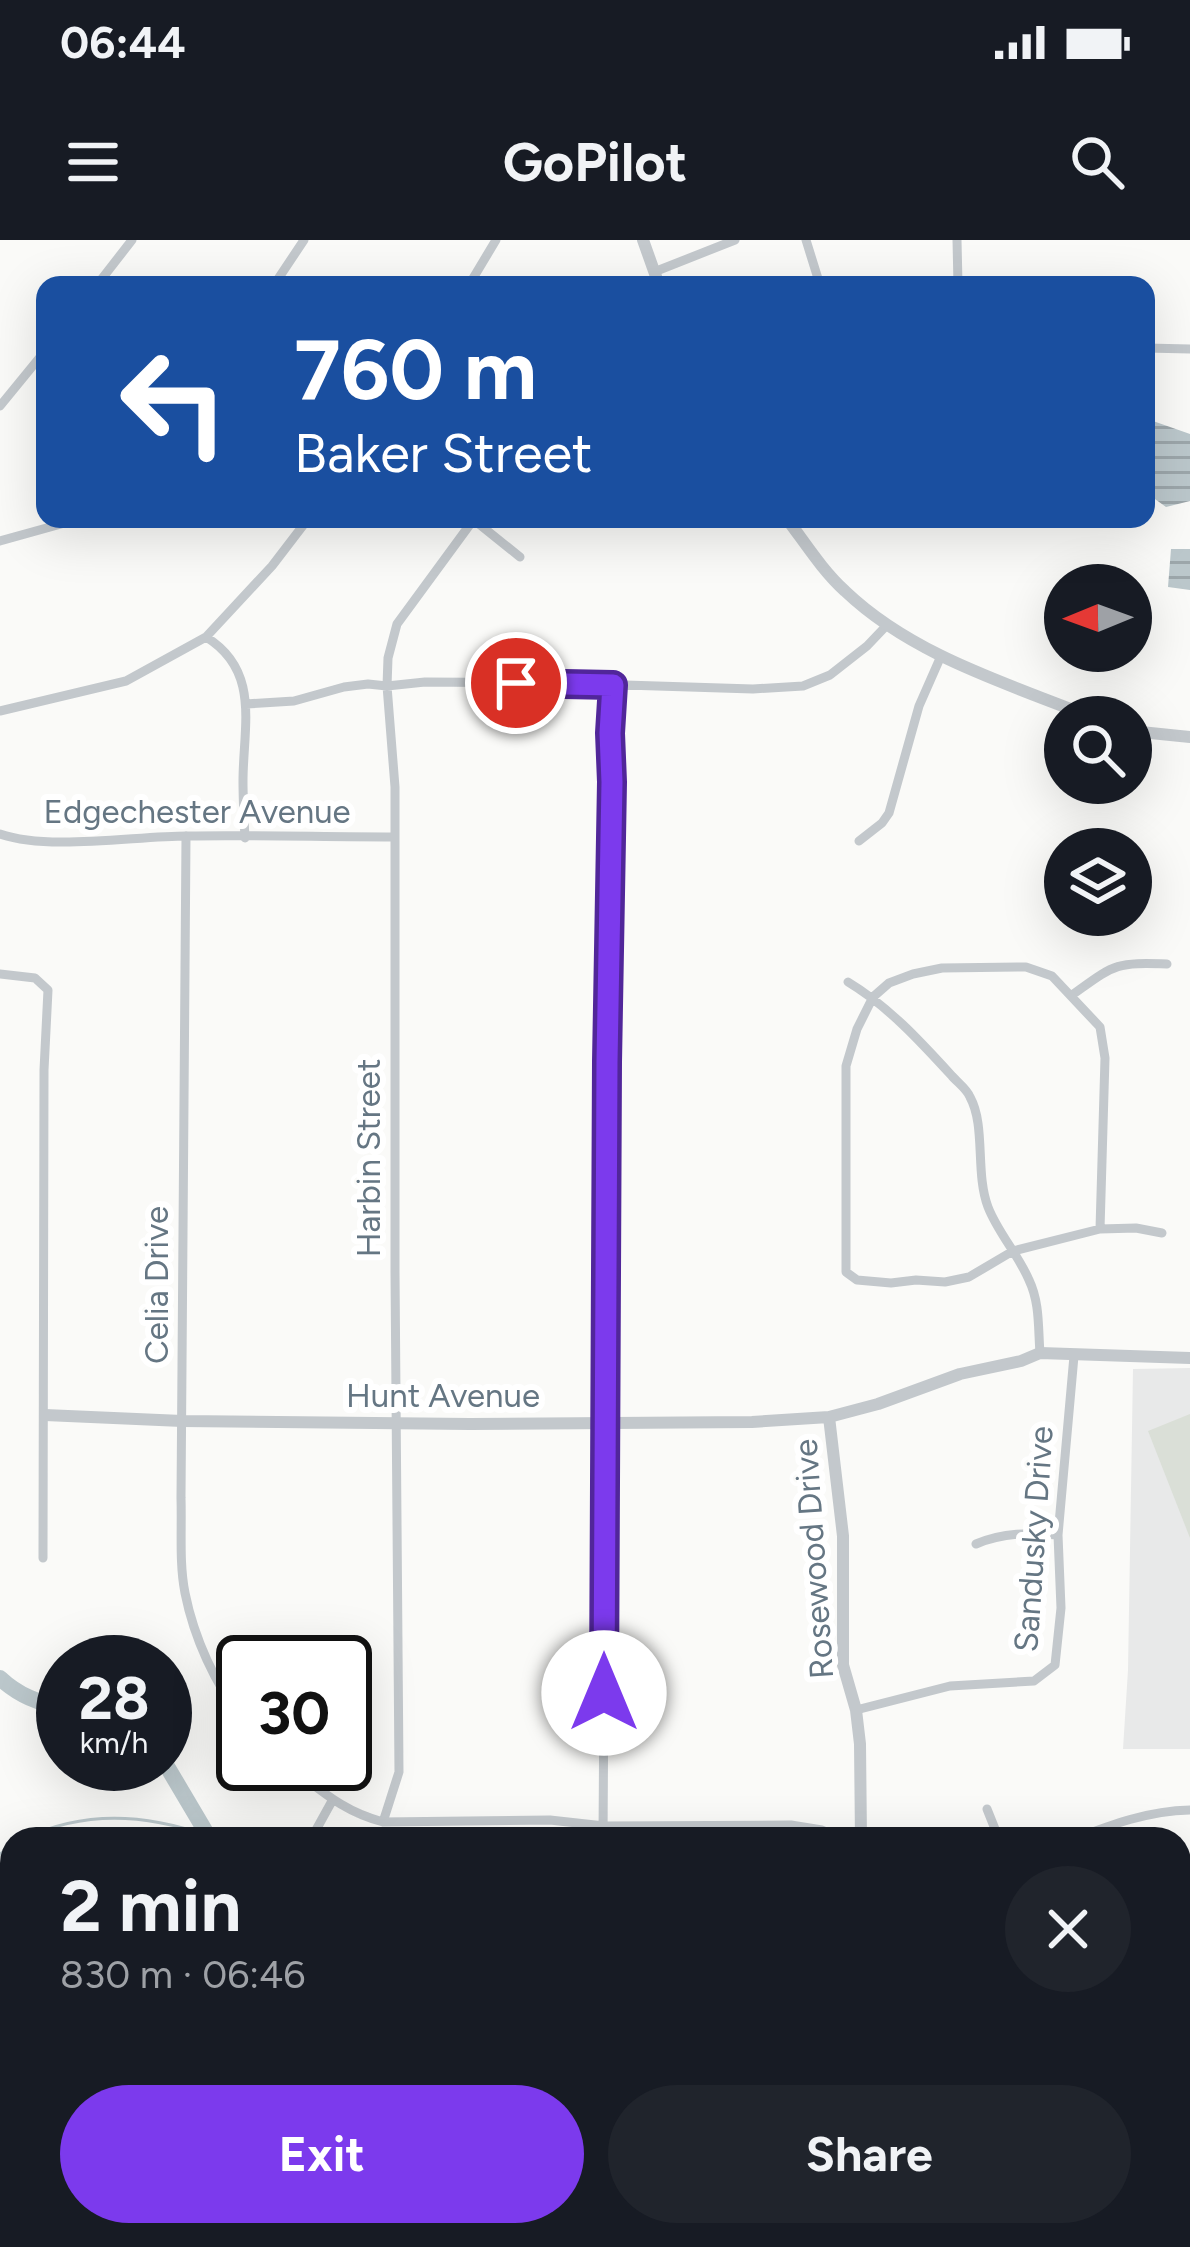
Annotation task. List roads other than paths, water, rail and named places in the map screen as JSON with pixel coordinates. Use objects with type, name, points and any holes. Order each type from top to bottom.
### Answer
[{"type":"street","points":[[104,276],[132,240]]},
{"type":"street","points":[[280,276],[304,240]]},
{"type":"street","points":[[474,276],[496,240]]},
{"type":"street","points":[[643,240],[656,276]]},
{"type":"street","points":[[661,276],[735,240]]},
{"type":"street","points":[[806,240],[817,276]]},
{"type":"street","points":[[957,240],[958,276]]},
{"type":"street","points":[[1155,348],[1190,349]]},
{"type":"street","points":[[0,406],[36,362]]},
{"type":"street","points":[[0,541],[47,528]]},
{"type":"street","points":[[0,711],[126,681],[206,637],[301,528]]},
{"type":"street","name":"Harbin Street","points":[[383,1822],[399,1772],[393,735],[388,658],[397,623],[467,528]]},
{"type":"street","points":[[485,528],[520,556]]},
{"type":"street","points":[[794,528],[818,564],[887,625],[940,656],[1044,698]]},
{"type":"street","points":[[221,622],[226,650],[246,691],[245,838]]},
{"type":"street","points":[[246,704],[294,701],[368,684],[425,682],[803,686],[830,675],[887,625]]},
{"type":"street","points":[[206,637],[226,650]]},
{"type":"street","points":[[860,841],[889,813],[919,706],[940,656]]},
{"type":"street","points":[[604,1826],[613,685]]},
{"type":"street","points":[[1152,733],[1190,737]]},
{"type":"street","name":"Edgechester Avenue","points":[[0,834],[105,841],[186,836],[394,837]]},
{"type":"street","name":"Celia Drive","points":[[186,836],[184,1590],[216,1679]]},
{"type":"street","points":[[1072,995],[1116,966],[1167,964]]},
{"type":"street","points":[[1100,1229],[1105,1058],[1100,1027],[1072,995],[1052,976],[1025,967],[983,965],[913,974],[889,983],[873,997],[846,1066],[846,1272],[857,1280],[945,1282],[970,1277],[1013,1251],[1100,1229],[1162,1233]]},
{"type":"street","points":[[0,974],[35,978],[48,990],[43,1558]]},
{"type":"street","points":[[848,982],[873,997],[971,1097],[984,1196],[994,1223],[1031,1283],[1039,1313],[1040,1353]]},
{"type":"street","name":"Hunt Avenue","points":[[45,1415],[182,1421],[396,1416],[415,1423],[752,1422],[829,1417],[1040,1353],[1190,1358]]},
{"type":"street","name":"Sandusky Drive","points":[[856,1710],[950,1686],[1034,1681],[1055,1666],[1060,1608],[1058,1535],[1075,1356]]},
{"type":"street","name":"Rosewood Drive","points":[[829,1417],[843,1536],[843,1665],[860,1744],[861,1827]]},
{"type":"street","points":[[976,1544],[1020,1533],[1058,1535]]},
{"type":"street","points":[[320,1791],[359,1816],[383,1822],[550,1820],[604,1826],[803,1827]]},
{"type":"street","points":[[318,1827],[332,1801]]},
{"type":"street","points":[[987,1809],[994,1827]]},
{"type":"street","points":[[1106,1827],[1167,1810],[1190,1810]]},
{"type":"waterway","points":[[0,1678],[36,1700]]},
{"type":"waterway","points":[[182,1791],[203,1827]]},
{"type":"waterway","points":[[56,1827],[115,1818],[177,1827]]}]
